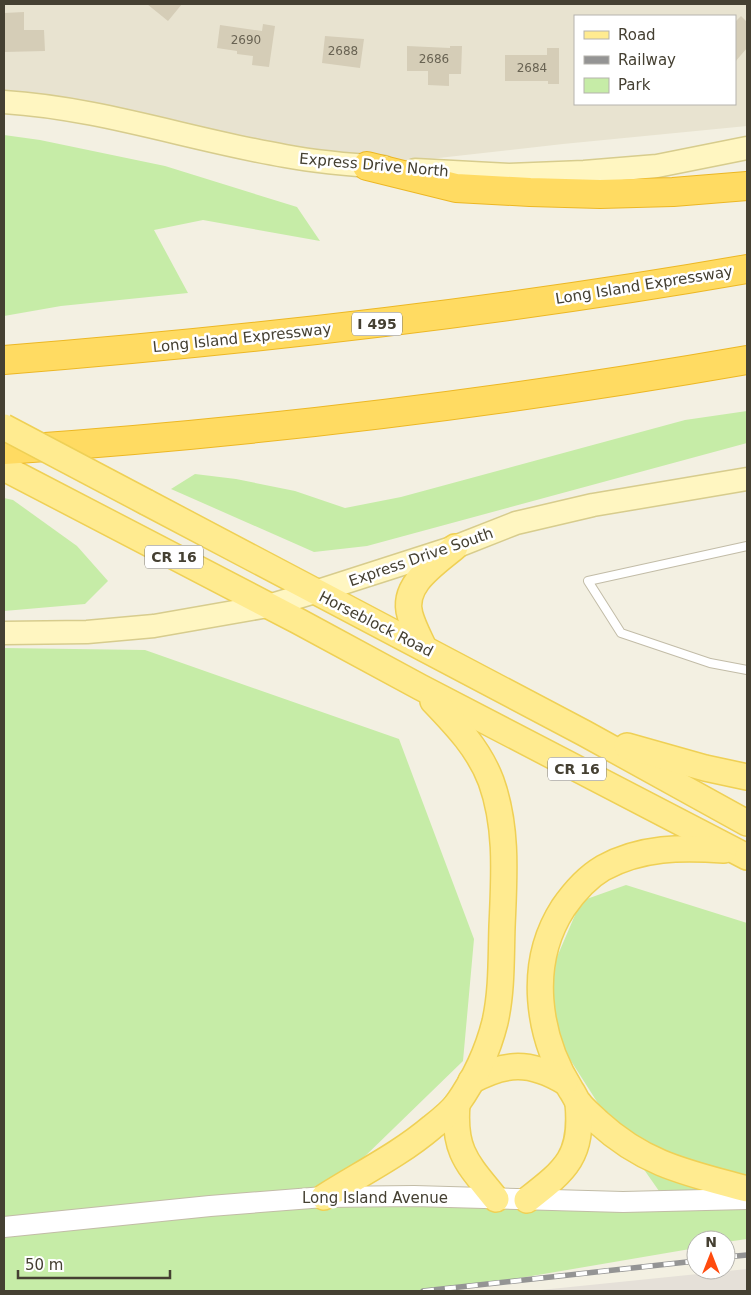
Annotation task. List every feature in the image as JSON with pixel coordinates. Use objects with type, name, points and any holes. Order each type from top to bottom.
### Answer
[{"type":"highway","points":[[367,166],[456,188],[530,192],[600,194],[747,186]]},
{"type":"highway","name":"Long Island Expressway","points":[[4,360],[240,339],[394,322],[541,302],[747,269]]},
{"type":"highway","points":[[4,450],[112,443],[405,412],[553,392],[747,360]]},
{"type":"main road","name":"Express Drive North","points":[[4,102],[137,122],[285,156],[367,166],[509,175],[584,172],[657,166],[747,148]]},
{"type":"main road","name":"Horseblock Road","points":[[4,427],[584,733],[747,823]]},
{"type":"main road","name":"CR 16","points":[[4,468],[741,854]]},
{"type":"main road","name":"Express Drive South","points":[[4,633],[79,632],[154,626],[268,606],[455,547],[516,523],[628,498],[745,481]]},
{"type":"main road","points":[[424,648],[410,615],[410,593],[419,578],[455,547]]},
{"type":"main road","points":[[324,1197],[398,1153],[444,1117],[457,1104],[471,1081],[490,1038],[499,1002],[504,837],[496,798],[484,765],[457,726],[420,687]]},
{"type":"main road","points":[[584,733],[705,768],[747,777]]},
{"type":"main road","points":[[741,854],[684,848],[643,853],[602,868],[571,895],[559,914],[544,952],[540,990],[545,1028],[556,1062],[565,1082],[578,1103],[613,1136],[643,1156],[678,1170],[747,1189]]},
{"type":"main road","points":[[471,1081],[489,1072],[508,1067],[523,1067],[539,1069],[565,1082]]},
{"type":"main road","points":[[527,1200],[560,1173],[570,1161],[579,1136],[578,1103]]},
{"type":"main road","points":[[457,1104],[456,1130],[462,1154],[496,1199]]},
{"type":"street","name":"Long Island Avenue","points":[[4,1227],[210,1206],[324,1197],[414,1196],[631,1202],[747,1199]]},
{"type":"lane","points":[[747,546],[588,581],[621,633],[710,663],[747,670]]},
{"type":"shaded area","points":[[4,4],[747,4],[747,126],[367,166],[108,105],[4,102]]},
{"type":"shaded area","points":[[747,1269],[747,1291],[531,1291],[686,1275],[686,1280],[736,1280],[736,1270]]},
{"type":"green space","points":[[4,135],[40,140],[165,166],[297,207],[320,241],[203,220],[154,230],[188,293],[61,306],[4,316]]},
{"type":"green space","points":[[747,411],[747,443],[367,546],[314,552],[171,489],[195,474],[236,479],[295,491],[345,508],[401,497],[685,420]]},
{"type":"green space","points":[[4,498],[13,500],[77,546],[108,581],[85,604],[4,611]]},
{"type":"green space","points":[[4,648],[145,650],[399,739],[474,939],[463,1061],[324,1196],[666,1201],[601,1108],[557,1039],[548,978],[581,901],[626,885],[747,923],[747,1239],[736,1241],[736,1230],[686,1230],[686,1250],[444,1291],[4,1291]]},
{"type":"building","points":[[147,4],[182,4],[168,21]]},
{"type":"building","points":[[24,12],[24,30],[44,30],[45,51],[4,52],[4,13]]},
{"type":"building","points":[[741,16],[747,22],[747,48],[736,61],[736,21]]},
{"type":"building","points":[[263,24],[275,26],[269,67],[252,65],[253,56],[237,54],[237,51],[217,48],[220,25],[262,31]]},
{"type":"building","points":[[325,36],[364,39],[360,68],[322,63]]},
{"type":"building","points":[[407,46],[450,48],[450,46],[462,46],[461,74],[449,74],[449,86],[428,85],[428,71],[407,71]]},
{"type":"building","points":[[547,48],[559,48],[559,84],[548,84],[548,81],[505,81],[505,55],[547,55]]},
{"type":"railway","points":[[736,1256],[747,1255]]},
{"type":"railway","points":[[423,1291],[686,1262]]}]
